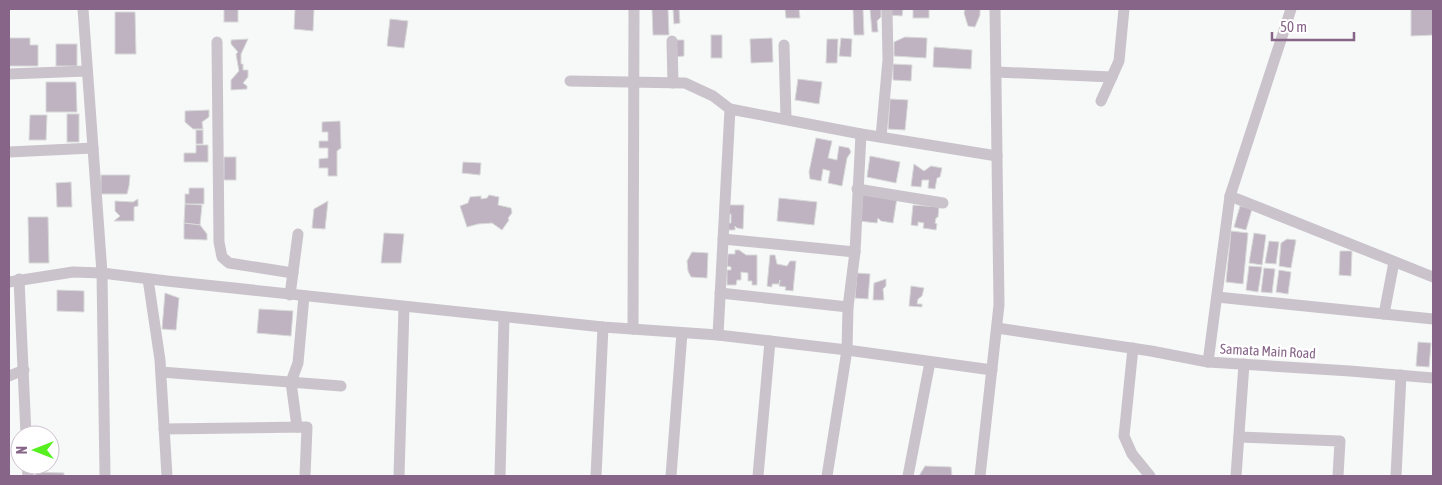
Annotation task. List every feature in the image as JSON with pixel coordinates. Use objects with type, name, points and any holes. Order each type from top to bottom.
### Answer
[{"type":"street","points":[[82,9],[102,273],[105,476]]},
{"type":"street","points":[[634,9],[634,329]]},
{"type":"street","points":[[882,136],[888,60],[887,9]]},
{"type":"street","points":[[980,476],[999,305],[995,9]]},
{"type":"street","points":[[1101,101],[1120,61],[1124,9]]},
{"type":"street","name":"Samata Main Road","points":[[1291,9],[1230,196],[1208,362],[1433,378]]},
{"type":"street","points":[[672,41],[672,83]]},
{"type":"street","points":[[217,42],[219,242],[222,257],[229,263],[293,273]]},
{"type":"street","points":[[784,45],[786,119]]},
{"type":"street","points":[[9,74],[87,71]]},
{"type":"street","points":[[996,72],[1112,76]]},
{"type":"street","points":[[570,81],[685,83],[713,96],[730,109],[861,134],[997,156]]},
{"type":"street","points":[[718,335],[730,109]]},
{"type":"street","points":[[827,476],[847,350],[848,307],[855,252],[861,134]]},
{"type":"street","points":[[9,152],[92,148]]},
{"type":"street","points":[[857,189],[943,203]]},
{"type":"street","points":[[1230,196],[1433,277]]},
{"type":"street","points":[[290,295],[298,234]]},
{"type":"street","points":[[723,239],[855,252]]},
{"type":"street","points":[[1384,314],[1394,262]]},
{"type":"street","points":[[26,425],[24,370],[14,281],[73,272],[102,273],[290,295],[603,327],[718,335],[992,370]]},
{"type":"street","points":[[148,279],[161,372],[167,476]]},
{"type":"street","points":[[720,293],[848,307]]},
{"type":"street","points":[[297,427],[291,382],[298,363],[304,296]]},
{"type":"street","points":[[1217,297],[1433,319]]},
{"type":"street","points":[[399,476],[404,307]]},
{"type":"street","points":[[500,476],[504,317]]},
{"type":"street","points":[[596,476],[603,327]]},
{"type":"street","points":[[997,328],[1133,348],[1208,362]]},
{"type":"street","points":[[671,476],[682,332]]},
{"type":"street","points":[[758,476],[770,341]]},
{"type":"street","points":[[1133,348],[1124,436],[1132,454],[1150,476]]},
{"type":"street","points":[[908,476],[930,362]]},
{"type":"street","points":[[1236,476],[1244,364]]},
{"type":"street","points":[[9,376],[24,370]]},
{"type":"street","points":[[161,372],[341,386]]},
{"type":"street","points":[[1396,476],[1400,375]]},
{"type":"street","points":[[164,429],[307,427],[305,476]]},
{"type":"street","points":[[1239,437],[1340,441],[1338,476]]},
{"type":"building","points":[[224,9],[238,9],[238,22],[224,22]]},
{"type":"building","points":[[295,9],[314,9],[313,31],[294,29]]},
{"type":"building","points":[[652,9],[668,9],[669,35],[653,35]]},
{"type":"building","points":[[673,9],[679,9],[680,23],[674,24]]},
{"type":"building","points":[[785,9],[799,9],[800,18],[786,18]]},
{"type":"building","points":[[853,9],[863,9],[864,35],[854,35]]},
{"type":"building","points":[[870,9],[881,9],[881,17],[877,21],[878,32],[872,32]]},
{"type":"building","points":[[889,9],[903,9],[902,16],[888,15]]},
{"type":"building","points":[[913,9],[929,9],[929,18],[913,18]]},
{"type":"building","points":[[965,9],[980,9],[980,15],[975,27],[968,26],[964,13]]},
{"type":"building","points":[[1411,9],[1433,9],[1433,35],[1411,36]]},
{"type":"building","points":[[115,12],[135,12],[136,54],[115,54]]},
{"type":"building","points":[[390,19],[408,21],[404,48],[387,46]]},
{"type":"building","points":[[711,35],[722,35],[722,58],[711,58]]},
{"type":"building","points":[[905,37],[927,38],[926,58],[894,56],[894,42]]},
{"type":"building","points":[[9,38],[30,38],[30,45],[38,45],[38,66],[9,66]]},
{"type":"building","points":[[772,38],[773,62],[751,63],[750,39]]},
{"type":"building","points":[[841,38],[852,39],[851,57],[839,56]]},
{"type":"building","points":[[248,39],[241,54],[243,70],[248,70],[248,77],[243,83],[247,86],[247,89],[231,90],[231,80],[239,71],[236,54],[238,52],[231,44],[231,40]]},
{"type":"building","points":[[827,39],[838,39],[837,63],[826,63]]},
{"type":"building","points":[[675,40],[684,40],[684,56],[675,57]]},
{"type":"building","points":[[56,44],[77,44],[77,66],[56,66]]},
{"type":"building","points":[[934,47],[972,50],[971,69],[933,67]]},
{"type":"building","points":[[893,64],[912,65],[911,81],[893,80]]},
{"type":"building","points":[[798,79],[822,82],[819,104],[795,100]]},
{"type":"building","points":[[46,82],[76,82],[77,112],[46,112]]},
{"type":"building","points":[[890,99],[908,100],[905,130],[888,129]]},
{"type":"building","points":[[209,110],[209,117],[202,122],[203,129],[193,129],[185,122],[185,111]]},
{"type":"building","points":[[67,114],[79,114],[79,142],[67,142]]},
{"type":"building","points":[[30,115],[47,115],[46,140],[29,140]]},
{"type":"building","points":[[340,121],[341,148],[337,151],[337,176],[328,176],[328,168],[319,168],[319,159],[328,158],[328,148],[319,148],[319,141],[328,141],[328,132],[322,132],[322,122]]},
{"type":"building","points":[[196,130],[203,130],[203,144],[196,144]]},
{"type":"building","points":[[816,138],[832,141],[828,158],[837,160],[839,146],[849,148],[851,152],[847,158],[842,186],[828,183],[830,171],[823,169],[821,181],[810,179],[809,172]]},
{"type":"building","points":[[196,145],[208,145],[208,162],[184,162],[184,153],[196,153]]},
{"type":"building","points":[[870,156],[900,162],[896,183],[867,177]]},
{"type":"building","points":[[224,157],[236,157],[236,180],[224,180]]},
{"type":"building","points":[[463,162],[481,163],[480,175],[462,173]]},
{"type":"building","points":[[914,164],[924,171],[931,166],[942,168],[940,177],[937,178],[935,189],[928,188],[929,180],[922,180],[921,187],[911,186]]},
{"type":"building","points":[[101,175],[130,175],[127,194],[101,194]]},
{"type":"building","points":[[71,182],[72,207],[57,207],[56,183]]},
{"type":"building","points":[[189,188],[204,188],[204,204],[185,204],[185,194],[189,194]]},
{"type":"building","points":[[863,193],[897,198],[893,223],[881,221],[878,218],[877,223],[859,221]]},
{"type":"building","points":[[489,195],[499,197],[498,205],[511,208],[512,213],[508,218],[509,220],[502,230],[492,223],[467,227],[460,206],[468,203],[470,197],[481,196],[481,199],[487,198]]},
{"type":"building","points":[[779,198],[817,202],[814,225],[777,221]]},
{"type":"building","points":[[138,199],[138,206],[134,207],[134,221],[114,221],[120,216],[115,211],[115,201],[133,202]]},
{"type":"building","points":[[328,201],[325,229],[312,228],[314,209]]},
{"type":"building","points":[[185,204],[202,205],[200,225],[184,223]]},
{"type":"building","points":[[727,205],[744,205],[743,229],[735,226],[735,230],[728,230],[728,223],[731,223],[731,214],[726,214]]},
{"type":"building","points":[[913,205],[939,207],[935,223],[937,224],[936,230],[923,228],[924,223],[918,222],[918,226],[911,225]]},
{"type":"building","points":[[1240,206],[1252,209],[1246,230],[1234,227]]},
{"type":"building","points":[[28,217],[48,217],[49,263],[29,263]]},
{"type":"building","points":[[184,223],[200,225],[207,234],[207,240],[184,239]]},
{"type":"building","points":[[1231,231],[1248,233],[1243,284],[1226,282]]},
{"type":"building","points":[[384,233],[404,234],[401,263],[381,263]]},
{"type":"building","points":[[1254,233],[1266,235],[1262,265],[1249,263]]},
{"type":"building","points":[[1287,239],[1296,240],[1291,268],[1279,266],[1281,243]]},
{"type":"building","points":[[1269,241],[1279,242],[1276,264],[1265,263]]},
{"type":"building","points":[[735,250],[739,250],[746,255],[757,255],[757,285],[752,285],[752,281],[748,281],[748,273],[741,272],[741,280],[737,280],[736,285],[727,285],[727,270],[731,270],[731,267],[727,266],[728,254],[735,254]]},
{"type":"building","points":[[1340,251],[1352,251],[1351,276],[1339,275]]},
{"type":"building","points":[[692,252],[708,253],[707,278],[691,277],[687,261]]},
{"type":"building","points":[[770,255],[775,255],[777,264],[787,266],[790,261],[796,261],[793,291],[785,290],[786,287],[779,286],[780,280],[779,284],[772,284],[772,287],[767,286]]},
{"type":"building","points":[[1249,266],[1262,267],[1258,292],[1246,290]]},
{"type":"building","points":[[1264,268],[1275,269],[1272,293],[1261,292]]},
{"type":"building","points":[[1279,270],[1291,272],[1288,294],[1276,292]]},
{"type":"building","points":[[857,273],[870,274],[868,299],[855,298]]},
{"type":"building","points":[[886,279],[886,286],[883,289],[884,300],[873,300],[874,283]]},
{"type":"building","points":[[911,286],[924,288],[917,304],[922,304],[922,307],[909,306]]},
{"type":"building","points":[[57,290],[84,291],[84,312],[57,311]]},
{"type":"building","points":[[165,293],[179,298],[176,330],[162,329]]},
{"type":"building","points":[[259,309],[293,311],[291,336],[257,333]]},
{"type":"building","points":[[1418,342],[1431,343],[1429,367],[1416,366]]},
{"type":"building","points":[[925,466],[951,467],[952,476],[919,476]]},
{"type":"building","points":[[60,473],[64,473],[64,476],[35,476],[60,475]]}]
